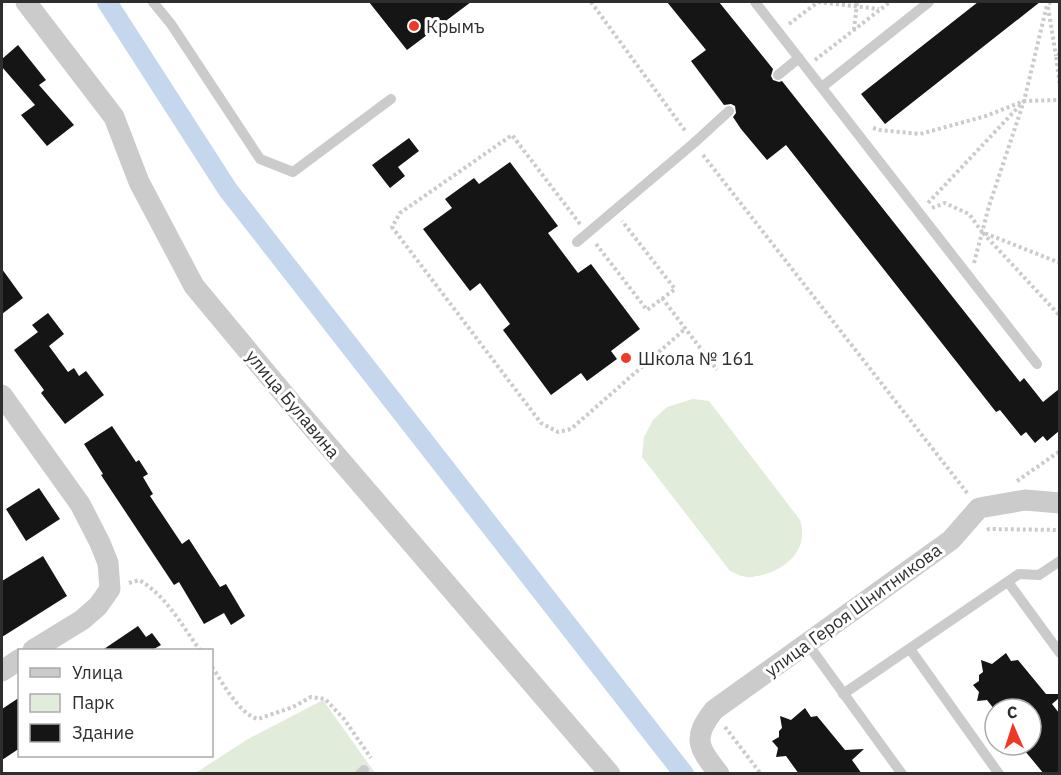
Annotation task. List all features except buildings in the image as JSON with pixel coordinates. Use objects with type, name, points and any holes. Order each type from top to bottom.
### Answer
[{"type":"street","name":"улица Булавина","points":[[26,2],[114,117],[139,182],[194,286],[293,405],[610,774]]},
{"type":"street","points":[[2,395],[80,504],[108,563],[110,589],[98,606],[82,620],[36,649]]},
{"type":"street","points":[[979,508],[1025,500],[1059,503]]},
{"type":"street","name":"улица Героя Шнитникова","points":[[719,774],[702,752],[700,736],[704,722],[714,710],[951,540],[979,508]]},
{"type":"street","points":[[2,670],[18,660]]},
{"type":"lane","points":[[153,2],[171,24],[260,159],[293,172],[391,99]]},
{"type":"lane","points":[[755,2],[1037,364]]},
{"type":"lane","points":[[822,87],[929,2]]},
{"type":"lane","points":[[778,75],[799,58]]},
{"type":"lane","points":[[577,242],[729,111]]},
{"type":"lane","points":[[843,694],[1019,574],[1039,575],[1059,561]]},
{"type":"lane","points":[[1008,582],[1059,653]]},
{"type":"lane","points":[[807,643],[902,774]]},
{"type":"lane","points":[[910,649],[999,774]]},
{"type":"path","points":[[591,2],[694,143],[979,508]]},
{"type":"path","points":[[779,32],[818,2],[857,4],[880,9]]},
{"type":"path","points":[[807,67],[890,2]]},
{"type":"path","points":[[1049,3],[1058,55],[1059,87]]},
{"type":"path","points":[[970,278],[988,206],[1024,101],[1049,3]]},
{"type":"path","points":[[854,30],[857,4]]},
{"type":"path","points":[[849,121],[880,130],[920,134],[986,116],[1024,101],[1059,100]]},
{"type":"path","points":[[920,212],[1024,101]]},
{"type":"path","points":[[614,211],[675,289],[647,310],[512,135],[400,213],[392,227],[541,423],[558,432],[571,429],[685,329]]},
{"type":"path","points":[[920,212],[945,203],[969,214],[982,232],[1059,316]]},
{"type":"path","points":[[982,232],[1059,262]]},
{"type":"path","points":[[662,298],[717,370]]},
{"type":"path","points":[[1015,482],[1059,451]]},
{"type":"path","points":[[110,589],[140,580],[151,587],[199,649]]},
{"type":"path","points":[[213,668],[239,706],[258,719],[293,707],[311,697],[325,699],[344,719],[376,764]]},
{"type":"path","points":[[714,710],[761,774]]},
{"type":"green space","points":[[693,399],[709,401],[800,520],[802,531],[798,550],[786,564],[777,569],[750,577],[730,571],[642,457],[644,437],[653,420],[667,407]]},
{"type":"green space","points":[[323,700],[375,773],[194,774],[248,739]]},
{"type":"waterway","points":[[107,2],[228,190],[684,774]]},
{"type":"place","name":"Крымъ","points":[[414,26]]},
{"type":"place","name":"Школа № 161","points":[[626,358]]}]
